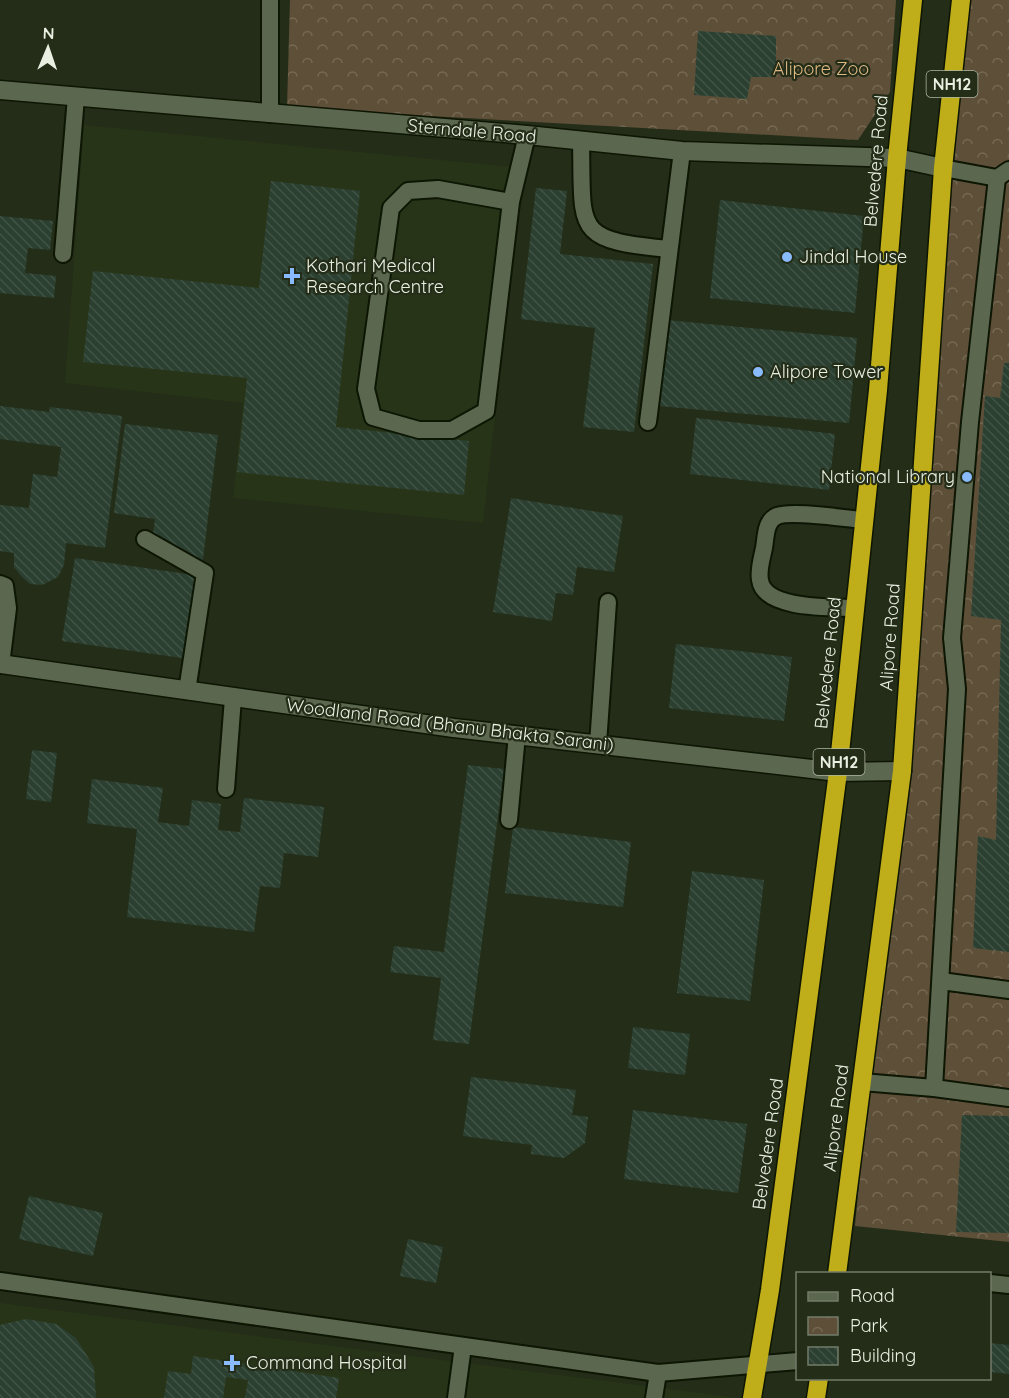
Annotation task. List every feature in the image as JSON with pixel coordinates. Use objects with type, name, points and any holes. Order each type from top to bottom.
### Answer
[{"type":"highway","name":"Belvedere Road","points":[[752,1398],[772,1278],[838,772],[913,0]]},
{"type":"highway","name":"Alipore Road","points":[[837,1272],[902,771],[943,168],[961,0]]},
{"type":"highway","points":[[816,1398],[819,1380]]},
{"type":"street","name":"Sterndale Road","points":[[0,90],[527,135],[682,151],[897,158],[943,168]]},
{"type":"street","name":"Woodland Road (Bhanu Bhakta Sarani)","points":[[1,664],[234,698],[517,735],[838,772],[902,771]]},
{"type":"lane","points":[[270,0],[270,114]]},
{"type":"lane","points":[[63,254],[76,97]]},
{"type":"lane","points":[[511,202],[438,189],[408,191],[391,208],[366,389],[373,417],[419,430],[452,430],[486,411],[511,202],[527,135]]},
{"type":"lane","points":[[580,140],[582,205],[585,219],[592,230],[603,238],[620,244],[669,249]]},
{"type":"lane","points":[[648,422],[682,151]]},
{"type":"lane","points":[[934,1088],[957,689],[952,639],[970,422],[1003,174],[943,168]]},
{"type":"lane","points":[[855,608],[779,601],[764,589],[760,580],[761,564],[768,525],[780,515],[864,520]]},
{"type":"lane","points":[[145,539],[205,573],[187,691]]},
{"type":"lane","points":[[0,584],[5,586],[8,608],[1,664]]},
{"type":"lane","points":[[597,744],[608,602]]},
{"type":"lane","points":[[226,789],[234,698]]},
{"type":"lane","points":[[509,820],[517,735]]},
{"type":"lane","points":[[941,981],[1009,990]]},
{"type":"lane","points":[[862,1082],[934,1088],[1009,1098]]},
{"type":"lane","points":[[0,1281],[658,1372],[796,1361]]},
{"type":"lane","points":[[991,1283],[1009,1285]]},
{"type":"lane","points":[[456,1398],[463,1346]]},
{"type":"lane","points":[[654,1398],[658,1372]]},
{"type":"shaded area","name":"Kothari Medical Research Centre","points":[[84,125],[523,168],[483,523],[233,498],[243,403],[65,383]]},
{"type":"shaded area","name":"Command Hospital","points":[[0,1303],[738,1398],[0,1398]]},
{"type":"green space","name":"Alipore Zoo","points":[[290,0],[896,0],[890,92],[858,140],[287,108]]},
{"type":"green space","name":"National Library","points":[[969,0],[1009,0],[1009,1242],[855,1226]]},
{"type":"building","points":[[698,31],[776,36],[776,77],[751,77],[747,99],[694,95]]},
{"type":"building","points":[[271,181],[360,191],[336,427],[469,441],[464,495],[237,472],[247,378],[83,362],[93,271],[259,288]]},
{"type":"building","points":[[536,188],[567,191],[560,254],[653,264],[634,432],[583,427],[595,328],[521,319]]},
{"type":"building","name":"Jindal House","points":[[720,200],[864,216],[855,313],[710,298]]},
{"type":"building","points":[[0,216],[53,221],[50,250],[28,248],[25,273],[56,276],[54,298],[0,293]]},
{"type":"building","name":"Alipore Tower","points":[[666,320],[857,338],[849,423],[658,406]]},
{"type":"building","points":[[1004,363],[1009,363],[1009,952],[973,948],[978,836],[996,840],[1001,620],[971,616],[985,396],[1000,398]]},
{"type":"building","points":[[0,406],[49,412],[50,407],[122,416],[105,548],[66,543],[64,565],[58,577],[42,585],[30,584],[21,576],[14,567],[14,553],[0,551],[0,505],[29,508],[33,474],[57,477],[61,447],[0,439]]},
{"type":"building","points":[[696,418],[835,434],[829,490],[690,474]]},
{"type":"building","points":[[125,424],[218,435],[202,567],[152,541],[155,519],[114,513]]},
{"type":"building","points":[[511,498],[623,516],[614,572],[577,567],[573,595],[556,593],[552,621],[493,612]]},
{"type":"building","points":[[75,558],[201,576],[189,659],[62,641]]},
{"type":"building","points":[[676,644],[792,657],[784,721],[669,708]]},
{"type":"building","points":[[32,750],[57,753],[51,802],[26,799]]},
{"type":"building","points":[[468,765],[504,769],[469,1044],[433,1040],[441,978],[390,972],[394,946],[444,952]]},
{"type":"building","points":[[92,779],[163,788],[158,822],[189,826],[192,800],[221,804],[218,830],[240,832],[244,798],[324,807],[318,857],[284,853],[280,888],[260,886],[254,932],[127,917],[137,829],[87,823]]},
{"type":"building","points":[[513,827],[631,842],[623,907],[505,893]]},
{"type":"building","points":[[692,871],[764,880],[750,1001],[677,993]]},
{"type":"building","points":[[633,1027],[690,1034],[685,1075],[628,1068]]},
{"type":"building","points":[[471,1077],[576,1090],[572,1115],[588,1117],[585,1143],[564,1158],[531,1154],[532,1145],[463,1136]]},
{"type":"building","points":[[633,1110],[747,1124],[738,1193],[624,1179]]},
{"type":"building","points":[[962,1115],[1009,1116],[1009,1233],[956,1232]]},
{"type":"building","points":[[29,1196],[103,1213],[93,1256],[19,1239]]},
{"type":"building","points":[[408,1239],[443,1247],[436,1283],[400,1276]]},
{"type":"building","points":[[26,1319],[56,1324],[76,1338],[94,1367],[96,1398],[0,1398],[0,1325]]},
{"type":"building","points":[[991,1343],[1009,1345],[1009,1374],[991,1372]]},
{"type":"building","points":[[193,1356],[339,1378],[336,1398],[245,1398],[248,1380],[226,1377],[223,1398],[164,1398],[168,1371],[191,1374]]},
{"type":"place","name":"Jindal House","points":[[787,257]]},
{"type":"place","name":"Kothari Medical Research Centre","points":[[292,276]]},
{"type":"place","name":"Alipore Tower","points":[[758,372]]},
{"type":"place","name":"National Library","points":[[967,477]]},
{"type":"place","name":"Command Hospital","points":[[232,1363]]}]
